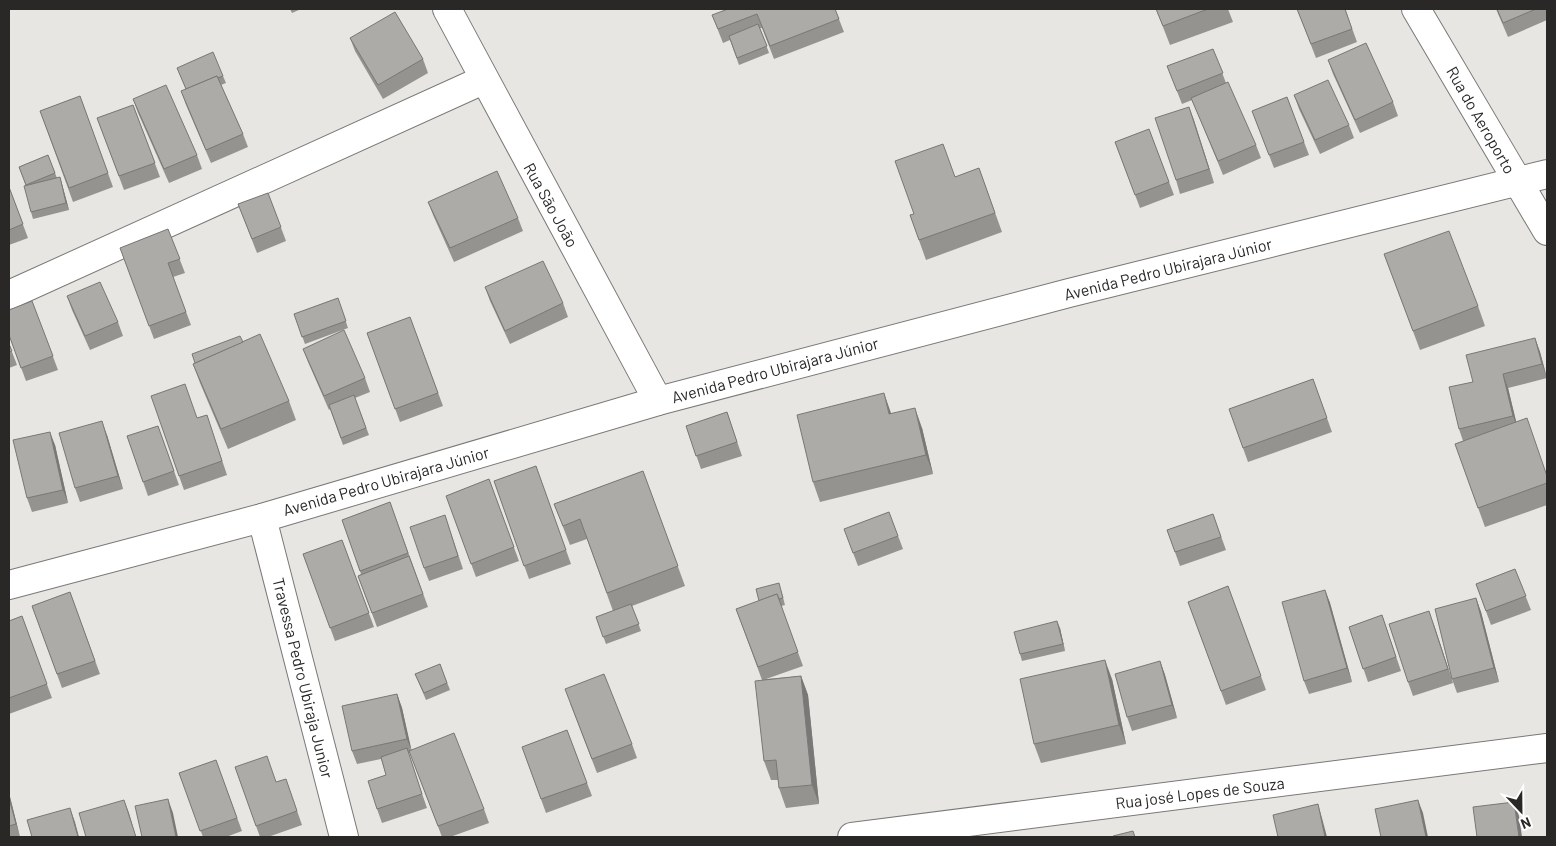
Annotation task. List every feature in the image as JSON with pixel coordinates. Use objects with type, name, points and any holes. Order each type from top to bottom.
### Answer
[{"type":"street","name":"Rua São João","points":[[447,9],[483,80],[658,401]]},
{"type":"street","name":"Rua do Aeroporto","points":[[1416,9],[1547,232]]},
{"type":"street","points":[[9,295],[483,80]]},
{"type":"street","name":"Avenida Pedro Ubirajara Júnior","points":[[9,586],[262,518],[658,401],[1069,294],[1547,174]]},
{"type":"street","name":"Travessa Pedro Ubiraja Junior","points":[[262,518],[344,837]]},
{"type":"street","name":"Rua josé Lopes de Souza","points":[[852,837],[1547,748]]},
{"type":"building","points":[[728,9],[835,9],[839,19],[770,46],[757,14],[718,29],[712,15]]},
{"type":"building","points":[[1156,9],[1208,9],[1163,26]]},
{"type":"building","points":[[1297,9],[1345,9],[1352,29],[1311,44]]},
{"type":"building","points":[[1497,9],[1536,9],[1503,23]]},
{"type":"building","points":[[395,12],[423,59],[378,85],[350,38]]},
{"type":"building","points":[[758,24],[767,46],[737,58],[729,36]]},
{"type":"building","points":[[1366,43],[1393,102],[1355,120],[1328,60]]},
{"type":"building","points":[[1213,49],[1223,73],[1177,91],[1167,66]]},
{"type":"building","points":[[213,52],[223,76],[218,78],[217,76],[186,89],[177,68]]},
{"type":"building","points":[[217,76],[243,134],[206,150],[181,91]]},
{"type":"building","points":[[1328,80],[1349,125],[1315,140],[1294,95]]},
{"type":"building","points":[[1228,82],[1256,145],[1218,161],[1191,98]]},
{"type":"building","points":[[166,85],[197,155],[164,169],[133,99]]},
{"type":"building","points":[[80,96],[108,173],[69,188],[40,111]]},
{"type":"building","points":[[1287,97],[1304,142],[1269,155],[1252,111]]},
{"type":"building","points":[[133,105],[155,163],[119,176],[97,118]]},
{"type":"building","points":[[1189,107],[1209,169],[1176,180],[1155,118]]},
{"type":"building","points":[[1149,129],[1169,182],[1135,195],[1115,142]]},
{"type":"building","points":[[943,144],[955,177],[979,168],[995,213],[919,240],[910,215],[914,214],[895,161]]},
{"type":"building","points":[[48,155],[55,173],[26,185],[19,167]]},
{"type":"building","points":[[497,171],[518,218],[450,248],[428,202]]},
{"type":"building","points":[[60,177],[66,203],[31,212],[24,186]]},
{"type":"building","points":[[9,187],[23,224],[9,230]]},
{"type":"building","points":[[268,193],[281,227],[252,239],[238,204]]},
{"type":"building","points":[[168,229],[180,259],[168,263],[186,312],[149,326],[120,248]]},
{"type":"building","points":[[1449,231],[1478,306],[1413,331],[1384,254]]},
{"type":"building","points":[[543,261],[563,303],[505,331],[485,287]]},
{"type":"building","points":[[100,282],[118,322],[85,336],[67,296]]},
{"type":"building","points":[[338,298],[346,321],[302,337],[294,314]]},
{"type":"building","points":[[32,301],[53,356],[21,368],[9,335],[9,310]]},
{"type":"building","points":[[410,317],[438,393],[395,409],[367,333]]},
{"type":"building","points":[[344,330],[365,378],[324,396],[303,349]]},
{"type":"building","points":[[260,334],[289,401],[221,429],[193,364]]},
{"type":"building","points":[[240,336],[243,342],[195,363],[192,354]]},
{"type":"building","points":[[1535,338],[1542,364],[1503,374],[1513,416],[1459,429],[1449,387],[1473,382],[1466,355]]},
{"type":"building","points":[[1313,379],[1327,418],[1243,448],[1229,409]]},
{"type":"building","points":[[185,384],[197,418],[207,415],[222,461],[179,476],[151,396]]},
{"type":"building","points":[[884,393],[889,414],[915,408],[926,455],[813,482],[797,415]]},
{"type":"building","points":[[354,395],[366,428],[341,438],[329,405]]},
{"type":"building","points":[[727,412],[737,442],[696,456],[686,426]]},
{"type":"building","points":[[1527,418],[1547,476],[1547,483],[1478,508],[1455,444]]},
{"type":"building","points":[[102,421],[118,476],[75,488],[59,433]]},
{"type":"building","points":[[158,426],[174,471],[143,482],[127,436]]},
{"type":"building","points":[[50,432],[63,490],[27,498],[13,440]]},
{"type":"building","points":[[536,466],[566,550],[524,566],[494,481]]},
{"type":"building","points":[[643,471],[678,566],[607,593],[580,519],[563,526],[554,504]]},
{"type":"building","points":[[489,479],[514,547],[471,564],[446,496]]},
{"type":"building","points":[[390,502],[408,553],[360,571],[342,520]]},
{"type":"building","points":[[889,512],[898,536],[853,553],[844,529]]},
{"type":"building","points":[[1213,514],[1221,537],[1175,552],[1167,530]]},
{"type":"building","points":[[445,515],[458,556],[424,568],[410,527]]},
{"type":"building","points":[[342,540],[369,613],[330,628],[303,554]]},
{"type":"building","points":[[409,556],[423,594],[372,613],[358,576]]},
{"type":"building","points":[[1515,569],[1526,596],[1486,611],[1476,584]]},
{"type":"building","points":[[779,583],[783,598],[779,599],[777,594],[759,601],[756,589]]},
{"type":"building","points":[[1228,586],[1261,676],[1221,691],[1188,602]]},
{"type":"building","points":[[1325,590],[1347,668],[1304,681],[1282,602]]},
{"type":"building","points":[[70,592],[95,661],[57,674],[32,606]]},
{"type":"building","points":[[777,594],[798,652],[758,667],[736,609]]},
{"type":"building","points":[[1476,598],[1494,668],[1452,679],[1435,609]]},
{"type":"building","points":[[631,604],[639,624],[603,637],[596,617]]},
{"type":"building","points":[[1429,611],[1448,669],[1408,682],[1389,624]]},
{"type":"building","points":[[1382,615],[1396,657],[1363,669],[1349,627]]},
{"type":"building","points":[[22,616],[47,684],[9,698],[9,621]]},
{"type":"building","points":[[1057,621],[1063,644],[1020,654],[1014,632]]},
{"type":"building","points":[[1105,660],[1119,725],[1034,744],[1020,679]]},
{"type":"building","points":[[1160,661],[1172,705],[1127,717],[1115,674]]},
{"type":"building","points":[[440,664],[447,683],[424,693],[415,674]]},
{"type":"building","points":[[604,674],[632,744],[592,759],[565,689]]},
{"type":"building","points":[[801,676],[812,785],[779,788],[776,760],[764,761],[755,681]]},
{"type":"building","points":[[397,694],[407,739],[352,751],[342,706]]},
{"type":"building","points":[[567,730],[587,783],[541,799],[522,747]]},
{"type":"building","points":[[454,733],[484,809],[438,826],[409,751]]},
{"type":"building","points":[[407,748],[422,794],[377,809],[368,781],[386,775],[381,757]]},
{"type":"building","points":[[267,756],[276,782],[286,779],[297,811],[256,826],[235,767]]},
{"type":"building","points":[[216,760],[237,818],[200,831],[179,773]]},
{"type":"building","points":[[9,798],[16,824],[9,826]]},
{"type":"building","points":[[168,799],[176,837],[142,837],[135,806]]},
{"type":"building","points":[[124,800],[136,837],[86,837],[79,813]]},
{"type":"building","points":[[1418,800],[1426,837],[1381,837],[1375,809]]},
{"type":"building","points":[[1514,802],[1519,837],[1477,837],[1473,807]]},
{"type":"building","points":[[1318,804],[1325,837],[1278,837],[1273,815]]},
{"type":"building","points":[[70,808],[78,837],[32,837],[27,820]]},
{"type":"building","points":[[1133,831],[1135,837],[1113,837],[1113,836]]}]
